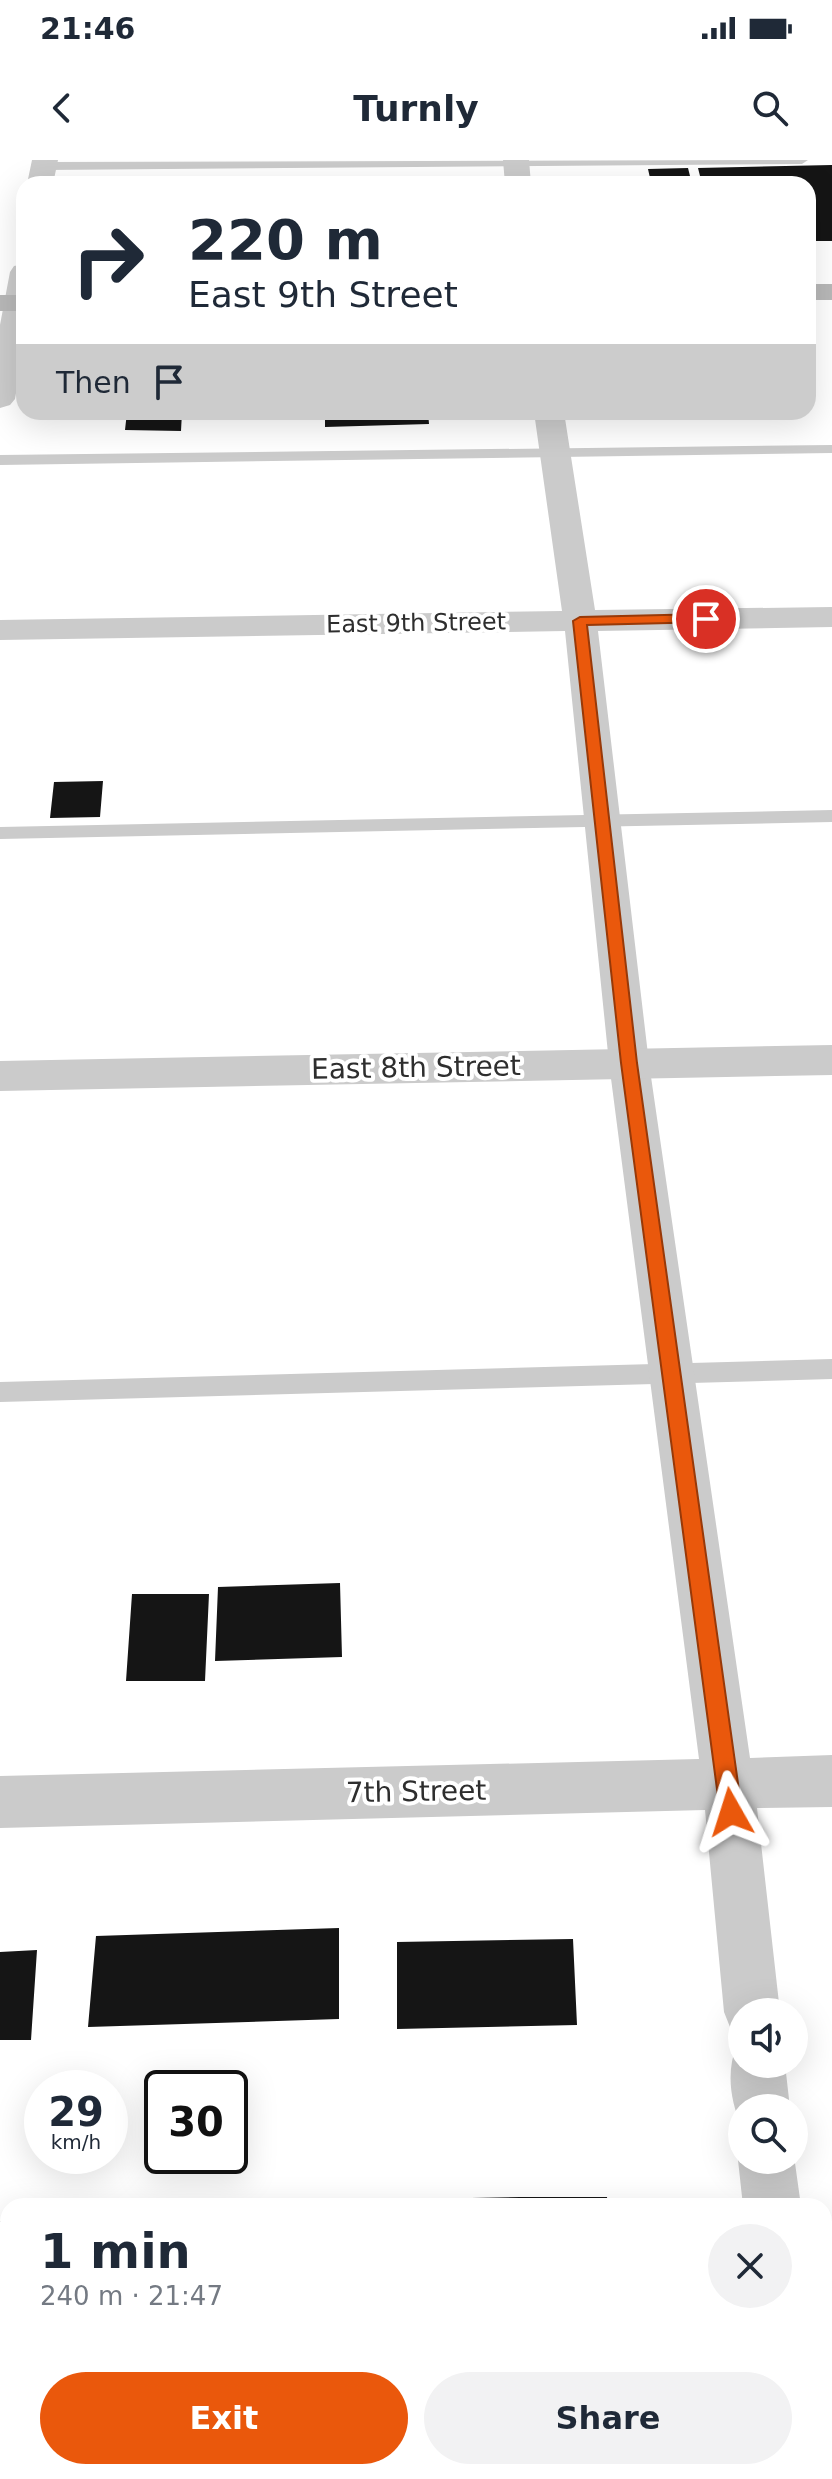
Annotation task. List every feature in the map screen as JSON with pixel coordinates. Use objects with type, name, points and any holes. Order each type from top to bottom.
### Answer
[{"type":"street","points":[[0,399],[14,303]]},
{"type":"street","points":[[550,420],[580,621],[629,1063],[728,1783],[751,1998]]},
{"type":"street","name":"East 9th Street","points":[[0,630],[832,617]]},
{"type":"street","name":"East 8th Street","points":[[0,1076],[832,1060]]},
{"type":"street","name":"7th Street","points":[[0,1802],[832,1781]]},
{"type":"street","points":[[769,2174],[771,2198]]},
{"type":"lane","points":[[43,170],[517,170],[802,160]]},
{"type":"lane","points":[[0,460],[832,449]]},
{"type":"lane","points":[[0,833],[832,816]]},
{"type":"lane","points":[[0,1392],[672,1371],[832,1369]]},
{"type":"building","points":[[832,165],[832,241],[816,241],[816,176],[700,176],[698,168]]},
{"type":"building","points":[[688,168],[690,176],[650,176],[648,169]]},
{"type":"building","points":[[126,420],[182,420],[181,431],[125,430]]},
{"type":"building","points":[[325,420],[429,420],[429,424],[325,427]]},
{"type":"building","points":[[103,781],[100,817],[50,818],[54,782]]},
{"type":"building","points":[[340,1583],[342,1657],[215,1661],[218,1587]]},
{"type":"building","points":[[132,1594],[209,1594],[205,1681],[126,1681]]},
{"type":"building","points":[[339,1928],[339,2019],[88,2027],[96,1936]]},
{"type":"building","points":[[573,1939],[577,2025],[397,2029],[397,1942]]},
{"type":"building","points":[[37,1950],[31,2040],[0,2040],[0,1952]]},
{"type":"building","points":[[607,2197],[607,2198],[470,2198]]},
{"type":"route","points":[[706,619],[580,621],[629,1063],[731,1812]]}]
